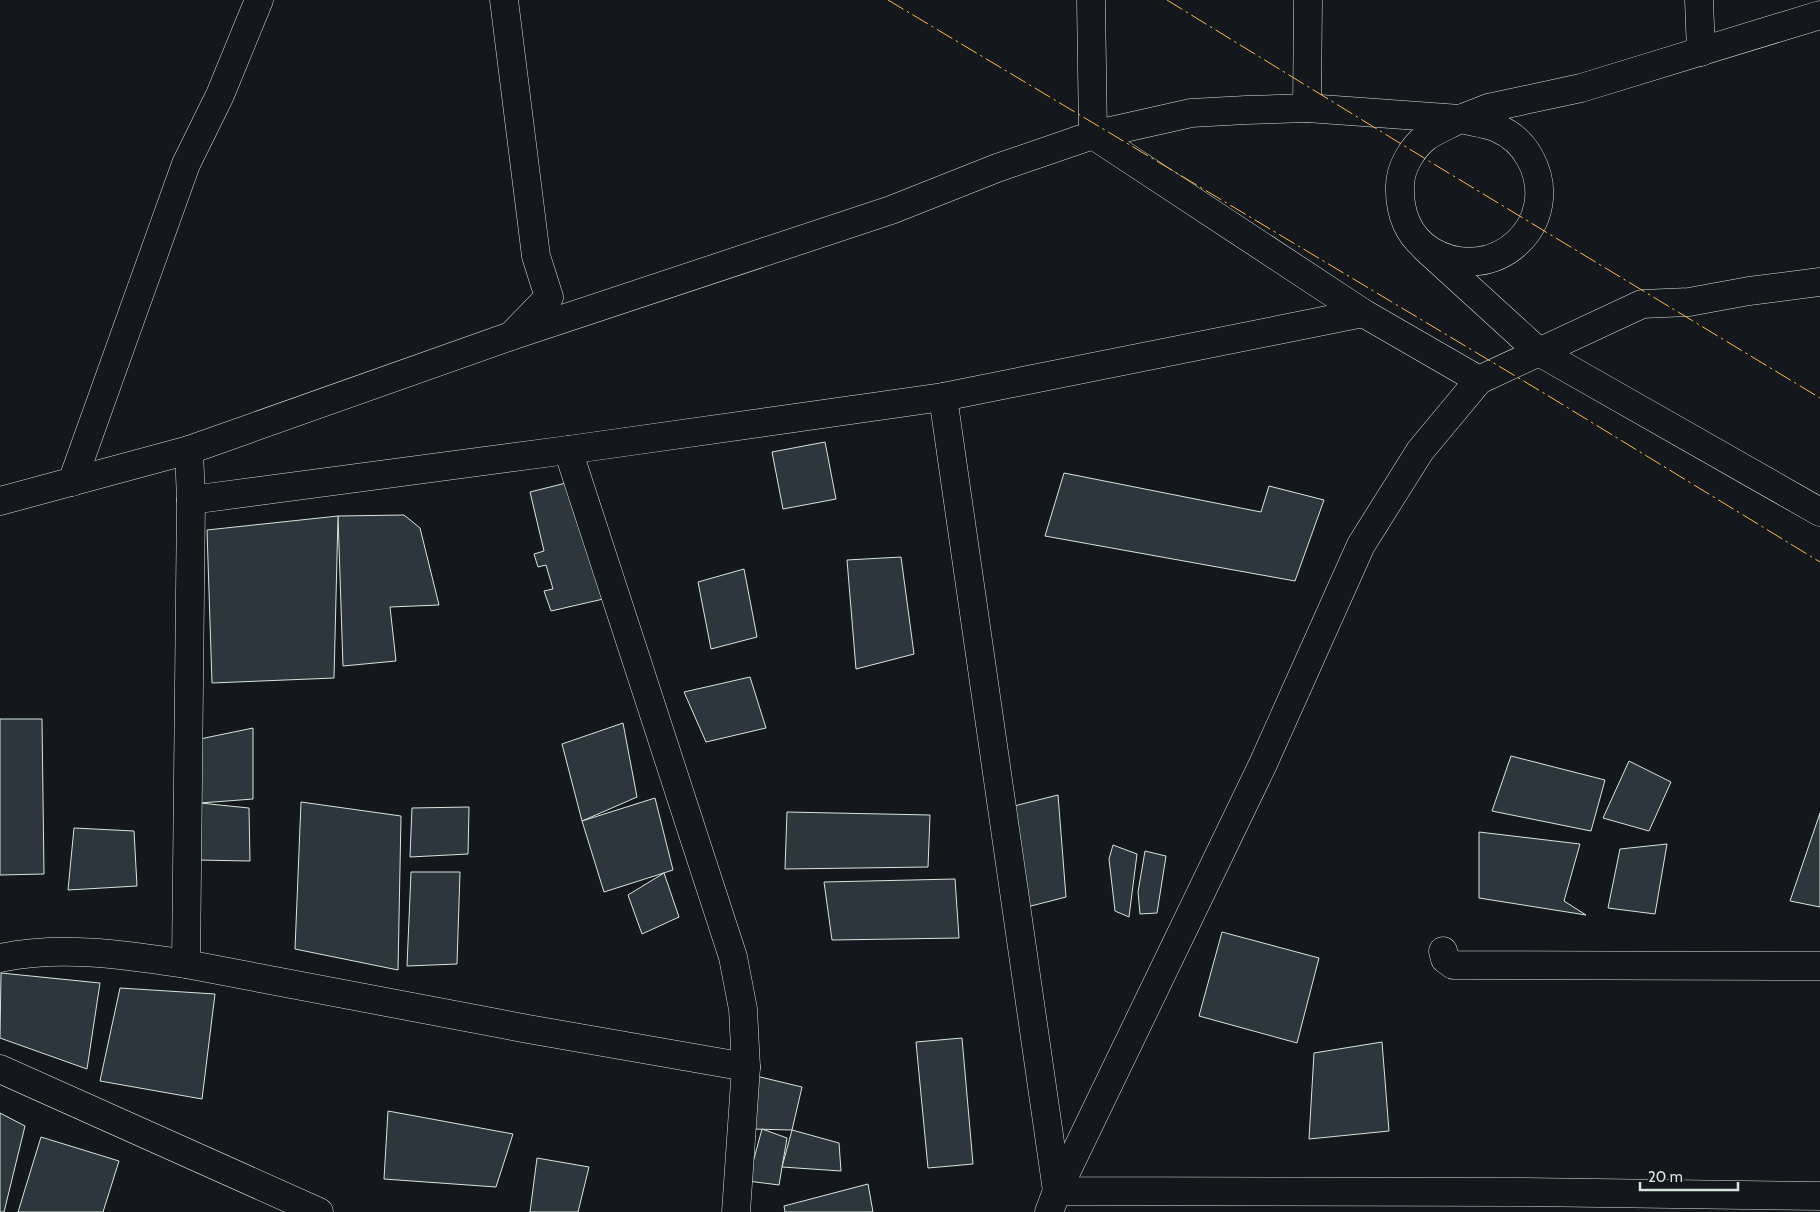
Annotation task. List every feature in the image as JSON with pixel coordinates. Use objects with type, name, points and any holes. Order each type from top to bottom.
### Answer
[{"type":"street","points":[[72,482],[186,164],[220,94],[259,0]]},
{"type":"street","points":[[504,0],[536,256],[549,297],[511,336]]},
{"type":"street","points":[[1091,0],[1094,135]]},
{"type":"street","points":[[1307,108],[1308,0]]},
{"type":"street","points":[[1699,0],[1701,52]]},
{"type":"street","points":[[1820,15],[1581,88],[1488,108],[1460,120],[1427,136],[1414,150],[1405,165],[1400,183],[1399,201],[1403,219],[1413,235],[1425,248],[1540,352],[1820,512]]},
{"type":"street","points":[[0,501],[189,450],[511,336],[891,210],[997,168],[1094,135],[1191,113],[1307,108],[1460,120],[1497,128],[1513,137],[1526,151],[1535,166],[1539,184],[1539,202],[1534,220],[1524,236],[1512,249],[1495,258],[1478,262],[1459,262],[1441,257],[1425,248]]},
{"type":"street","points":[[1094,135],[1363,313],[1478,380]]},
{"type":"street","points":[[1053,1201],[1263,764],[1361,545],[1420,451],[1478,380],[1642,304],[1689,302],[1749,291],[1820,282]]},
{"type":"street","points":[[191,500],[568,450],[943,397],[1363,313]]},
{"type":"street","points":[[943,397],[1053,1201]]},
{"type":"street","points":[[186,964],[191,500],[189,450]]},
{"type":"street","points":[[568,450],[733,957],[743,1009],[746,1067],[736,1212]]},
{"type":"street","points":[[0,958],[43,951],[119,954],[186,964],[528,1029],[746,1067]]},
{"type":"street","points":[[1443,952],[1446,959],[1453,965],[1820,966]]},
{"type":"street","points":[[0,1069],[318,1212]]},
{"type":"street","points":[[1053,1201],[1525,1202],[1820,1196]]},
{"type":"building","points":[[825,442],[836,499],[783,509],[772,452]]},
{"type":"building","points":[[1064,473],[1261,512],[1269,486],[1324,500],[1295,581],[1045,536]]},
{"type":"building","points":[[578,480],[598,497],[625,594],[551,611],[544,591],[553,589],[546,565],[538,567],[534,554],[544,551],[530,492]]},
{"type":"building","points":[[404,515],[420,528],[439,605],[390,607],[396,661],[343,666],[338,516]]},
{"type":"building","points":[[338,516],[334,678],[212,683],[207,530]]},
{"type":"building","points":[[901,557],[914,654],[856,669],[847,560]]},
{"type":"building","points":[[744,569],[757,637],[711,649],[698,582]]},
{"type":"building","points":[[750,677],[766,728],[706,742],[684,692]]},
{"type":"building","points":[[0,719],[42,719],[44,874],[0,875]]},
{"type":"building","points":[[623,723],[637,797],[582,821],[562,744]]},
{"type":"building","points":[[253,728],[253,799],[200,803],[200,739]]},
{"type":"building","points":[[1511,756],[1605,780],[1591,831],[1492,811]]},
{"type":"building","points":[[1629,761],[1671,782],[1649,831],[1603,818]]},
{"type":"building","points":[[1058,795],[1066,897],[1027,907],[1014,806]]},
{"type":"building","points":[[655,798],[673,870],[604,892],[582,821]]},
{"type":"building","points":[[301,802],[401,816],[398,970],[295,949]]},
{"type":"building","points":[[200,803],[249,808],[250,861],[197,860]]},
{"type":"building","points":[[469,807],[468,854],[410,857],[412,808]]},
{"type":"building","points":[[787,812],[930,815],[928,867],[785,869]]},
{"type":"building","points":[[1820,813],[1820,907],[1790,901]]},
{"type":"building","points":[[74,828],[134,831],[137,886],[68,890]]},
{"type":"building","points":[[1479,832],[1580,844],[1564,901],[1586,915],[1479,898]]},
{"type":"building","points":[[1667,844],[1655,914],[1608,908],[1620,849]]},
{"type":"building","points":[[1113,845],[1137,854],[1129,917],[1115,911],[1109,859]]},
{"type":"building","points":[[1145,851],[1166,856],[1157,913],[1140,914],[1138,892]]},
{"type":"building","points":[[411,872],[460,872],[457,964],[407,966]]},
{"type":"building","points":[[664,873],[679,917],[642,934],[628,895]]},
{"type":"building","points":[[955,879],[959,938],[832,940],[824,882]]},
{"type":"building","points":[[1222,932],[1319,958],[1297,1043],[1199,1016]]},
{"type":"building","points":[[1,973],[100,983],[87,1069],[0,1038]]},
{"type":"building","points":[[120,988],[215,994],[202,1099],[100,1081]]},
{"type":"building","points":[[962,1038],[973,1164],[928,1168],[916,1042]]},
{"type":"building","points":[[1382,1042],[1389,1131],[1309,1139],[1314,1053]]},
{"type":"building","points":[[756,1076],[802,1087],[792,1130],[752,1129]]},
{"type":"building","points":[[388,1111],[513,1134],[496,1187],[384,1179]]},
{"type":"building","points":[[0,1113],[25,1126],[4,1212],[0,1212]]},
{"type":"building","points":[[762,1129],[787,1138],[779,1185],[748,1181]]},
{"type":"building","points":[[792,1130],[839,1143],[841,1171],[782,1167]]},
{"type":"building","points":[[41,1137],[119,1161],[103,1212],[18,1212]]},
{"type":"building","points":[[537,1158],[589,1167],[578,1212],[530,1212]]},
{"type":"building","points":[[868,1184],[873,1212],[785,1212],[784,1206]]},
{"type":"power","points":[[888,0],[1542,392],[1820,562]]},
{"type":"power","points":[[1167,0],[1820,398]]}]
